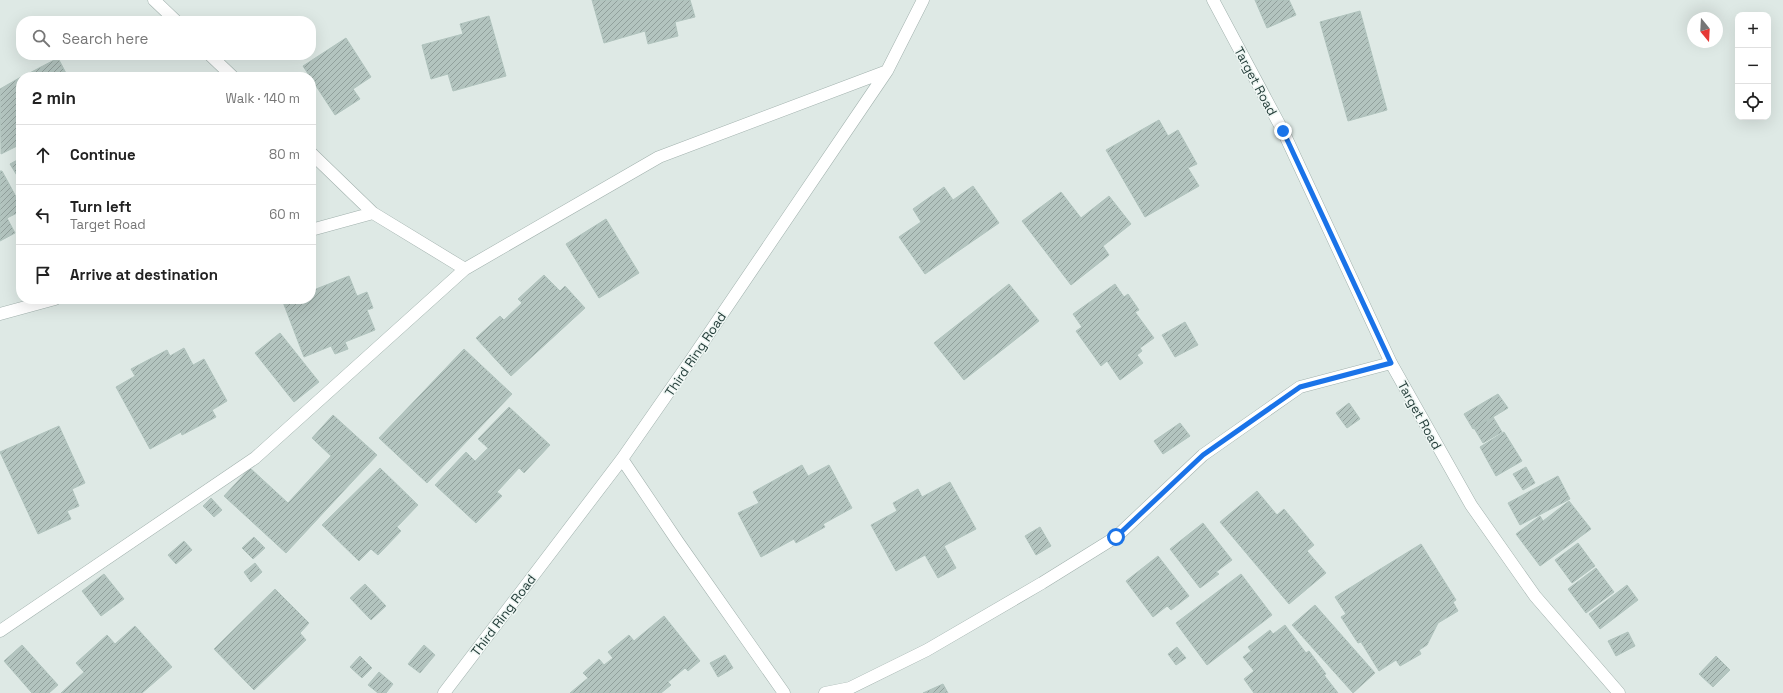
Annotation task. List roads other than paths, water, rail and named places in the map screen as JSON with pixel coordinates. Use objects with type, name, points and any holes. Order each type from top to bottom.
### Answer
[{"type":"street","points":[[154,0],[171,16]]},
{"type":"street","name":"Third Ring Road","points":[[444,693],[622,459],[887,71],[923,0]]},
{"type":"street","name":"Target Road","points":[[1213,0],[1283,131],[1391,363],[1471,505],[1535,596],[1620,693]]},
{"type":"street","points":[[215,60],[228,72]]},
{"type":"street","points":[[0,631],[254,458],[465,269],[659,157],[887,71]]},
{"type":"street","points":[[316,158],[373,213],[465,269]]},
{"type":"street","points":[[316,229],[373,213]]},
{"type":"street","points":[[0,314],[37,304]]},
{"type":"street","points":[[825,693],[850,688],[927,650],[1042,583],[1116,537],[1203,455],[1300,387],[1391,363]]},
{"type":"street","points":[[622,459],[678,542],[784,693]]}]
